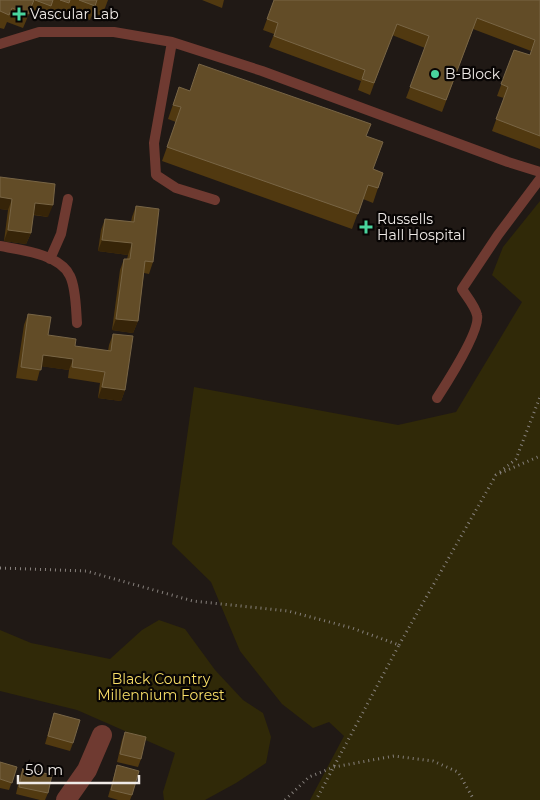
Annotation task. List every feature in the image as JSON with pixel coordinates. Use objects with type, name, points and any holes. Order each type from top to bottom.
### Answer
[{"type":"street","points":[[66,800],[87,770],[102,735]]},
{"type":"lane","points":[[0,44],[39,32],[114,32],[172,42],[262,71],[508,162],[540,172]]},
{"type":"lane","points":[[172,42],[154,143],[156,174],[176,188],[215,200]]},
{"type":"lane","points":[[437,398],[475,330],[478,317],[462,289],[498,235],[540,179]]},
{"type":"lane","points":[[50,259],[61,234],[68,199]]},
{"type":"lane","points":[[0,246],[41,254],[65,268],[71,277],[77,323]]},
{"type":"path","points":[[316,800],[399,645],[496,475],[516,460],[540,398]]},
{"type":"path","points":[[496,475],[540,456]]},
{"type":"path","points":[[0,568],[86,571],[193,601],[288,611],[352,628],[399,645]]},
{"type":"path","points":[[285,800],[309,777],[334,767],[394,756],[433,761],[458,772],[474,800]]},
{"type":"green space","points":[[540,201],[540,800],[310,800],[344,736],[329,722],[313,728],[282,704],[240,651],[211,582],[172,544],[194,387],[398,425],[456,412],[522,302],[492,275],[503,247]]},
{"type":"green space","name":"Black Country Millennium Forest","points":[[159,620],[185,629],[215,670],[243,700],[263,713],[271,737],[266,763],[236,783],[205,800],[164,800],[163,792],[175,753],[77,710],[0,691],[0,630],[31,643],[110,659],[142,630]]},
{"type":"building","points":[[0,0],[34,0],[28,14],[12,8],[9,15],[0,11]]},
{"type":"building","points":[[35,0],[53,0],[51,6]]},
{"type":"building","points":[[79,0],[97,0],[95,6]]},
{"type":"building","name":"B-Block","points":[[274,0],[540,0],[540,136],[496,119],[508,87],[501,84],[514,50],[530,55],[535,40],[477,18],[446,100],[410,87],[429,36],[397,24],[374,83],[362,79],[365,70],[274,36],[278,23],[267,19]]},
{"type":"building","points":[[199,64],[371,124],[366,136],[383,142],[373,169],[383,173],[378,188],[368,185],[358,214],[167,147],[181,107],[173,105],[179,87],[190,91]]},
{"type":"building","points":[[0,177],[55,184],[53,205],[35,203],[31,233],[8,230],[12,199],[0,197]]},
{"type":"building","points":[[136,206],[159,209],[153,262],[145,261],[138,321],[116,319],[124,259],[130,259],[132,243],[102,240],[105,219],[134,222]]},
{"type":"building","points":[[28,314],[51,317],[48,335],[76,339],[75,346],[111,351],[113,334],[133,336],[125,390],[102,387],[105,372],[72,367],[73,359],[43,355],[41,370],[21,367]]},
{"type":"building","points":[[54,713],[80,720],[73,743],[48,736]]},
{"type":"building","points":[[125,732],[146,737],[141,759],[120,754]]},
{"type":"building","points":[[0,762],[17,767],[12,783],[0,779]]},
{"type":"building","points":[[117,765],[139,771],[132,795],[111,790]]},
{"type":"building","points":[[23,768],[52,775],[48,793],[19,787]]},
{"type":"place","name":"Vascular Lab","points":[[19,14]]},
{"type":"place","name":"B-Block","points":[[435,74]]},
{"type":"place","name":"Russells Hall Hospital","points":[[366,227]]}]
